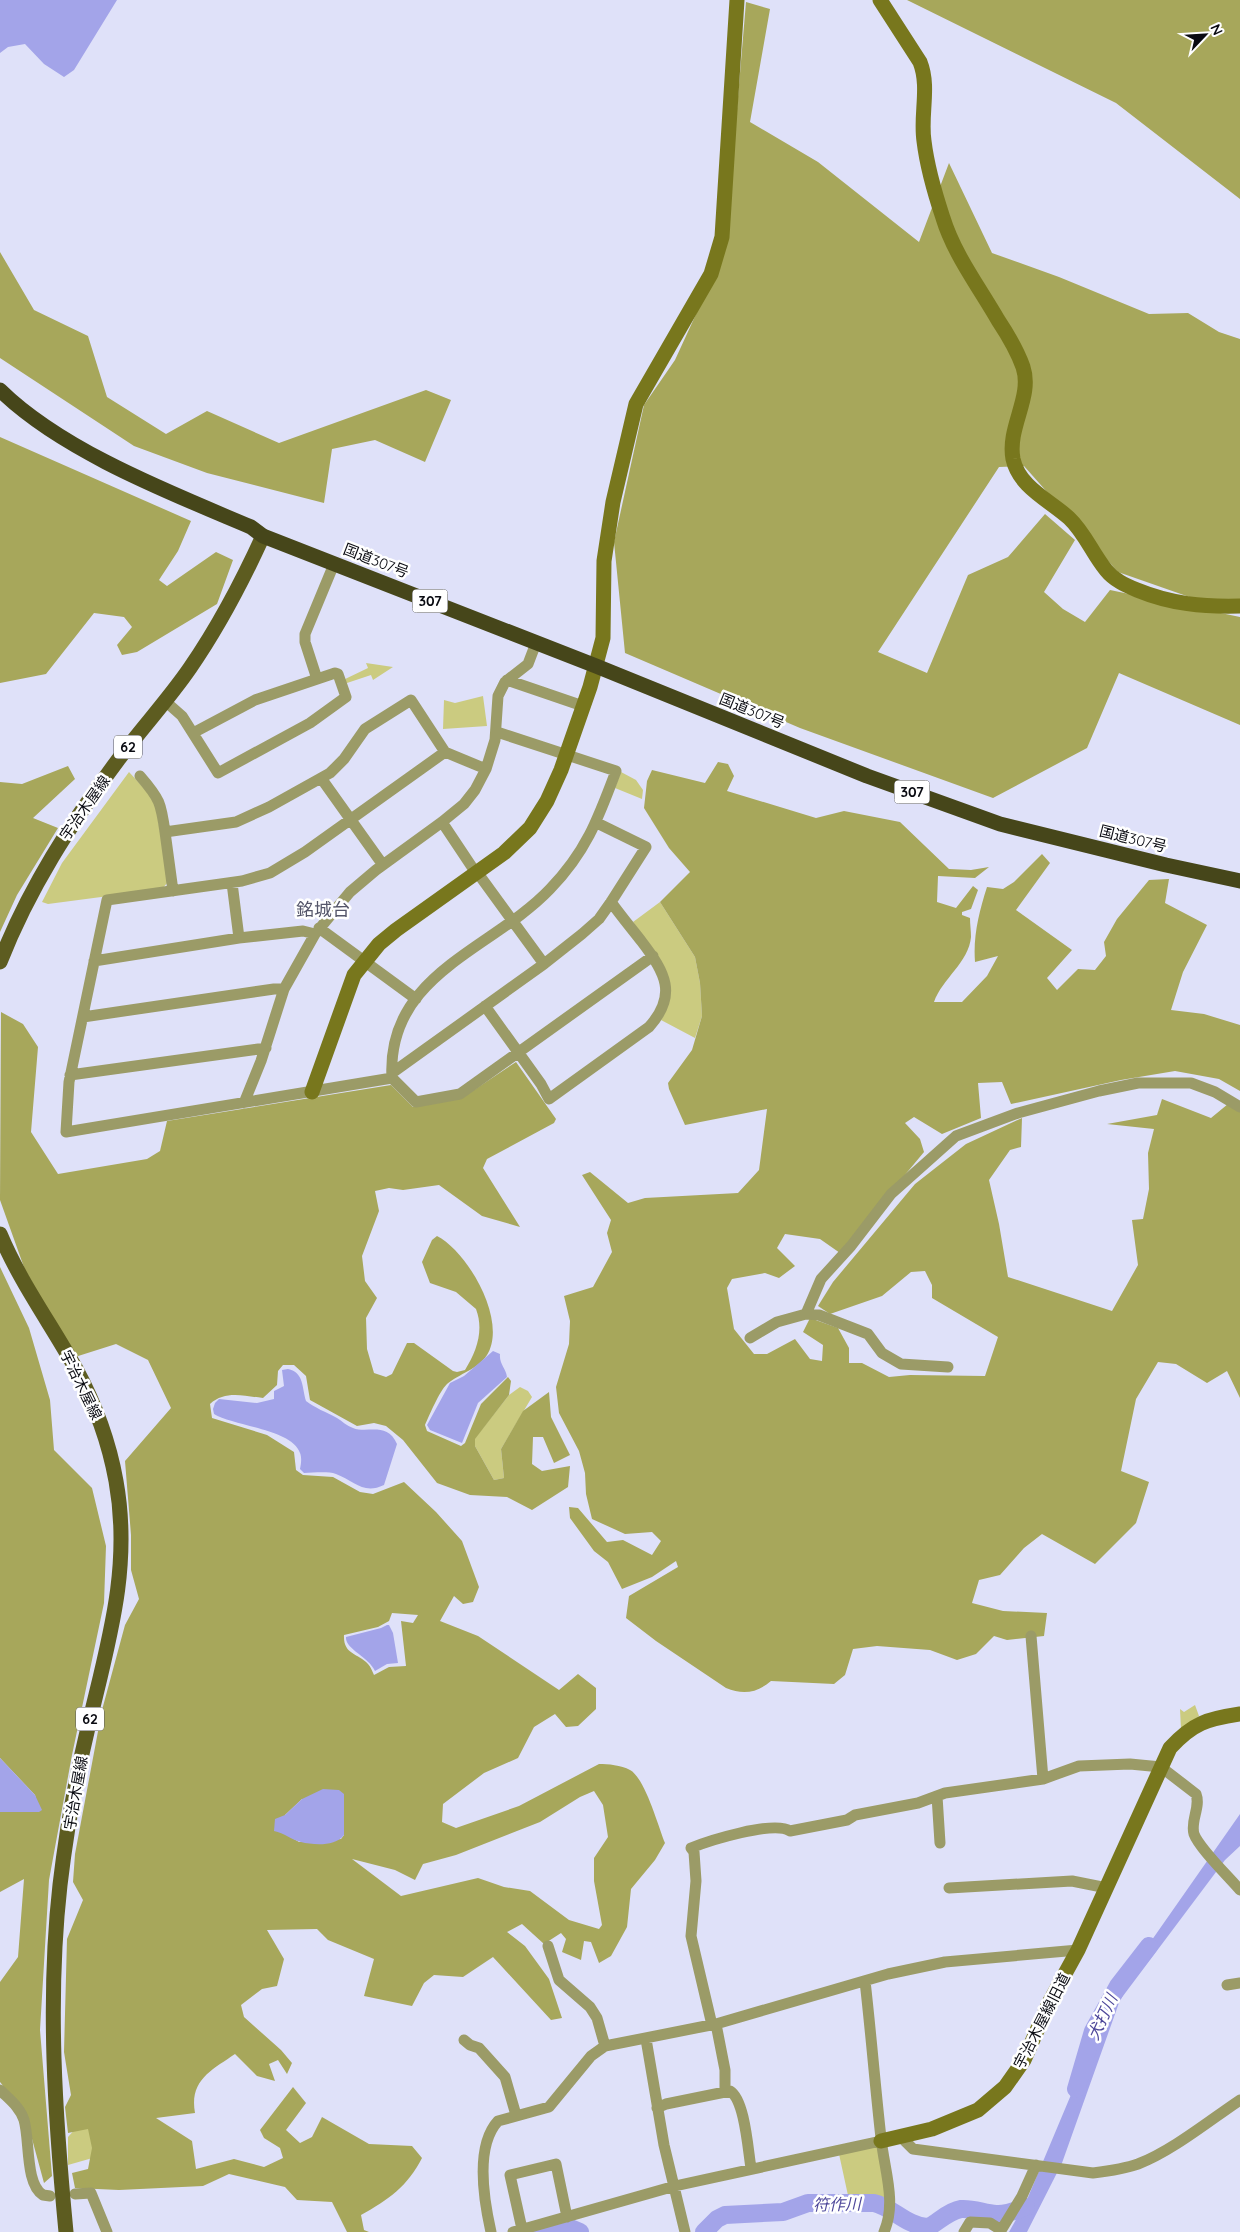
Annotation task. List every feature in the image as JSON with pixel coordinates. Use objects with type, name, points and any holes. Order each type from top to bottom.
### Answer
[{"type":"highway","name":"国道307号","points":[[0,390],[36,420],[75,444],[149,482],[251,527],[263,536],[596,666],[867,776],[1000,824],[1166,865],[1240,881]]},
{"type":"highway","name":"国道307号","points":[[0,404],[55,442],[126,480],[248,535],[263,536]]},
{"type":"main road","name":"宇治木屋線","points":[[0,962],[27,898],[60,843],[119,760],[190,670],[234,599],[263,536]]},
{"type":"main road","name":"宇治木屋線","points":[[0,1234],[20,1276],[77,1370],[98,1415],[112,1460],[122,1526],[122,1567],[115,1615],[77,1781],[60,1885],[56,1931],[54,2087],[66,2232]]},
{"type":"street","points":[[312,1092],[348,989],[364,961],[379,944],[396,930],[504,853],[530,828],[554,785],[566,755],[596,666],[603,638],[604,561],[614,502],[636,404],[711,274],[722,237],[737,0]]},
{"type":"street","points":[[880,0],[920,62],[925,73],[924,140],[943,218],[951,240],[1010,340],[1023,368],[1026,385],[1014,427],[1012,443],[1016,468],[1033,490],[1076,526],[1106,571],[1115,580],[1154,597],[1173,602],[1212,607],[1240,606]]},
{"type":"street","points":[[316,680],[305,642],[305,634],[334,564]]},
{"type":"street","points":[[244,1103],[266,1048],[284,989],[317,931],[350,892],[464,804],[481,781],[486,769],[497,732],[498,696],[507,680],[528,664],[536,643]]},
{"type":"street","points":[[165,700],[182,716],[218,773],[310,723],[346,697],[338,674],[335,673],[255,700],[193,733]]},
{"type":"street","points":[[507,680],[583,706]]},
{"type":"street","points":[[165,832],[236,822],[269,807],[330,773],[344,759],[365,729],[411,700],[445,752],[486,769]]},
{"type":"street","points":[[392,1076],[398,1033],[416,998],[427,984],[449,964],[512,921],[549,890],[569,868],[585,846],[597,823],[616,771],[497,732]]},
{"type":"street","points":[[445,752],[287,864],[263,876],[232,883],[107,900],[70,1076],[66,1132],[312,1092],[392,1076],[544,964],[599,919],[646,847],[597,823]]},
{"type":"street","points":[[140,776],[157,794],[162,804],[173,891]]},
{"type":"street","points":[[321,778],[383,865]]},
{"type":"street","points":[[442,822],[544,964]]},
{"type":"street","points":[[232,883],[239,938]]},
{"type":"street","points":[[485,1006],[549,1098],[649,1027],[661,1012],[666,994],[666,983],[659,964],[611,902]]},
{"type":"street","points":[[94,961],[239,938],[303,930],[317,931],[416,998]]},
{"type":"street","points":[[392,1076],[416,1102],[460,1094],[652,956]]},
{"type":"street","points":[[83,1017],[182,1004],[258,991],[284,989]]},
{"type":"street","points":[[70,1076],[266,1048]]},
{"type":"street","points":[[806,1314],[822,1278],[851,1246],[891,1194],[956,1136],[1018,1112],[1099,1091],[1138,1084],[1191,1082],[1215,1092],[1240,1107]]},
{"type":"street","points":[[750,1338],[777,1322],[806,1314],[819,1314],[868,1334],[882,1353],[901,1364],[948,1366]]},
{"type":"street","points":[[1031,1636],[1043,1779]]},
{"type":"street","name":"宇治木屋線旧道","points":[[518,2230],[675,2186],[932,2129],[978,2110],[1005,2087],[1024,2060],[1050,2001],[1078,1950],[1170,1748],[1189,1729],[1212,1718],[1240,1714]]},
{"type":"street","points":[[725,2091],[725,2070],[691,1936],[696,1881],[694,1852],[691,1848],[715,1838],[775,1828],[786,1828],[790,1831],[847,1820],[855,1815],[918,1803],[945,1793],[1043,1779],[1079,1766],[1130,1764],[1161,1767],[1196,1794],[1198,1800],[1194,1833],[1203,1847],[1240,1890]]},
{"type":"street","points":[[937,1796],[940,1843]]},
{"type":"street","points":[[949,1888],[1072,1881],[1107,1888]]},
{"type":"street","points":[[548,1946],[559,1980],[590,2007],[597,2018],[605,2046]]},
{"type":"street","points":[[491,2232],[485,2204],[484,2164],[492,2127],[498,2120],[538,2112],[549,2107],[591,2056],[605,2046],[714,2025],[866,1981],[945,1962],[1078,1950]]},
{"type":"street","points":[[866,1981],[881,2141],[890,2195],[889,2219],[884,2232]]},
{"type":"street","points":[[1228,1985],[1240,1983]]},
{"type":"street","points":[[646,2039],[658,2108],[684,2232]]},
{"type":"street","points":[[464,2040],[478,2048],[505,2077],[516,2115]]},
{"type":"street","points":[[0,2090],[14,2103],[24,2120],[35,2187],[43,2196],[50,2196]]},
{"type":"street","points":[[658,2108],[666,2104],[725,2091],[735,2094],[743,2117],[751,2168]]},
{"type":"street","points":[[901,2137],[913,2149],[1093,2173],[1116,2171],[1139,2163],[1180,2140],[1240,2100]]},
{"type":"street","points":[[518,2230],[510,2175],[556,2164],[567,2217]]},
{"type":"street","points":[[964,2232],[970,2222],[990,2223],[1002,2227],[1022,2196],[1038,2165]]},
{"type":"street","points":[[75,2194],[91,2192],[107,2232]]},
{"type":"shaded area","points":[[907,0],[1240,0],[1240,199],[1116,103]]},
{"type":"shaded area","points":[[746,2],[770,9],[750,122],[818,162],[919,242],[949,163],[992,253],[1059,277],[1149,314],[1188,313],[1219,332],[1240,339],[1240,602],[1198,600],[1118,572],[1024,466],[999,467],[878,652],[927,673],[968,575],[1008,557],[1045,514],[1075,540],[1044,592],[1063,609],[1085,622],[1110,590],[1240,617],[1240,725],[1119,673],[1087,748],[993,798],[800,728],[625,653],[614,542],[644,405],[675,360],[725,251]]},
{"type":"shaded area","points":[[0,252],[34,310],[88,336],[107,397],[166,434],[207,411],[279,443],[426,390],[451,400],[425,462],[375,440],[332,449],[324,503],[207,473],[134,446],[0,358]]},
{"type":"shaded area","points":[[0,437],[191,521],[178,551],[159,580],[167,586],[216,552],[233,560],[217,604],[137,652],[122,655],[117,645],[132,627],[124,617],[94,613],[46,674],[0,683]]},
{"type":"shaded area","points":[[366,663],[393,667],[373,680],[371,675],[341,685],[341,681],[368,668]]},
{"type":"shaded area","points":[[483,696],[487,726],[443,729],[444,700],[455,703]]},
{"type":"shaded area","points":[[718,762],[728,764],[734,776],[727,791],[816,818],[844,811],[900,822],[949,869],[971,870],[989,867],[975,878],[938,876],[937,902],[956,908],[973,886],[978,890],[971,909],[962,912],[962,915],[970,918],[971,937],[966,954],[934,1002],[962,1002],[987,976],[998,956],[975,962],[975,943],[977,924],[987,887],[1003,889],[1014,882],[1042,854],[1050,863],[1016,910],[1072,950],[1047,978],[1057,990],[1078,969],[1095,970],[1106,956],[1104,942],[1117,919],[1149,880],[1169,879],[1165,903],[1207,925],[1183,972],[1171,1010],[1204,1014],[1240,1025],[1240,1091],[1219,1079],[1175,1071],[1121,1080],[1011,1104],[1002,1082],[978,1083],[981,1118],[942,1134],[914,1117],[905,1123],[920,1139],[924,1152],[840,1253],[820,1239],[785,1234],[777,1248],[795,1266],[779,1278],[765,1273],[732,1279],[727,1288],[734,1329],[754,1354],[767,1354],[795,1339],[810,1359],[822,1361],[823,1345],[803,1332],[810,1318],[838,1328],[849,1348],[849,1363],[862,1363],[889,1377],[910,1375],[985,1376],[998,1337],[932,1298],[932,1285],[925,1271],[911,1272],[882,1296],[830,1314],[818,1306],[833,1282],[915,1184],[966,1144],[1022,1118],[1021,1147],[1010,1150],[989,1180],[1008,1277],[1112,1311],[1138,1265],[1132,1220],[1143,1219],[1149,1189],[1148,1153],[1154,1129],[1107,1124],[1157,1115],[1162,1099],[1211,1118],[1228,1104],[1240,1112],[1240,1398],[1227,1371],[1207,1383],[1176,1364],[1158,1362],[1136,1399],[1121,1471],[1149,1482],[1136,1523],[1095,1564],[1042,1534],[1024,1548],[1000,1575],[979,1580],[972,1603],[1003,1611],[1047,1613],[1044,1636],[1007,1640],[994,1636],[976,1654],[957,1660],[930,1650],[877,1646],[853,1649],[845,1675],[834,1684],[771,1681],[750,1692],[738,1692],[726,1688],[656,1641],[626,1618],[629,1596],[678,1567],[676,1561],[652,1577],[622,1589],[608,1562],[594,1551],[570,1518],[569,1507],[578,1508],[607,1542],[623,1540],[652,1555],[661,1541],[652,1532],[625,1534],[592,1519],[586,1494],[585,1473],[579,1451],[559,1413],[556,1387],[569,1344],[570,1321],[564,1296],[593,1287],[612,1252],[607,1233],[611,1220],[582,1175],[590,1172],[628,1203],[645,1198],[738,1193],[759,1170],[767,1109],[685,1125],[668,1083],[692,1050],[702,1016],[700,983],[695,957],[660,902],[690,872],[669,848],[644,808],[647,781],[652,770],[705,783]]},
{"type":"shaded area","points":[[68,766],[75,779],[33,818],[58,828],[17,895],[0,932],[0,782],[22,784]]},
{"type":"shaded area","points":[[129,772],[155,800],[168,882],[162,889],[48,904],[42,902],[62,863]]},
{"type":"shaded area","points":[[621,772],[636,780],[643,790],[642,799],[615,788]]},
{"type":"shaded area","points":[[660,902],[695,957],[700,983],[702,1016],[695,1038],[661,1020],[668,1006],[670,993],[668,980],[657,956],[633,922]]},
{"type":"shaded area","points":[[1,1012],[23,1024],[38,1047],[31,1132],[58,1174],[147,1159],[160,1151],[167,1121],[391,1085],[413,1107],[462,1098],[516,1062],[556,1119],[554,1123],[487,1159],[483,1168],[520,1227],[482,1216],[439,1185],[403,1190],[389,1188],[375,1191],[379,1211],[362,1256],[365,1281],[377,1298],[366,1318],[367,1349],[374,1373],[386,1377],[392,1374],[407,1343],[414,1343],[453,1371],[465,1370],[478,1340],[479,1325],[476,1309],[456,1292],[430,1283],[422,1262],[432,1240],[437,1236],[449,1244],[461,1257],[472,1272],[489,1307],[492,1341],[483,1360],[474,1368],[452,1380],[444,1388],[425,1425],[427,1431],[461,1446],[465,1443],[481,1404],[508,1377],[511,1381],[509,1395],[475,1439],[475,1446],[494,1480],[504,1478],[501,1449],[523,1411],[549,1392],[551,1417],[570,1455],[554,1463],[543,1437],[533,1437],[532,1464],[542,1471],[570,1466],[568,1487],[532,1510],[507,1497],[470,1495],[437,1483],[403,1440],[386,1426],[374,1423],[357,1426],[310,1400],[306,1376],[294,1365],[283,1365],[278,1371],[277,1385],[263,1398],[228,1395],[210,1404],[212,1418],[267,1435],[294,1452],[296,1470],[303,1475],[333,1477],[360,1492],[373,1494],[404,1482],[436,1512],[462,1541],[479,1587],[473,1602],[463,1604],[454,1596],[440,1621],[478,1636],[559,1690],[578,1674],[596,1688],[596,1709],[578,1726],[566,1727],[555,1714],[534,1727],[518,1758],[484,1773],[443,1804],[442,1822],[456,1828],[519,1806],[599,1764],[610,1765],[630,1770],[641,1782],[665,1843],[655,1860],[631,1889],[627,1927],[611,1956],[599,1963],[591,1942],[584,1941],[581,1960],[562,1952],[566,1939],[561,1933],[544,1944],[522,1924],[507,1932],[525,1946],[549,1979],[562,2018],[551,2020],[493,1957],[463,1977],[434,1975],[424,1983],[412,2006],[364,1996],[374,1959],[328,1940],[317,1929],[267,1930],[284,1959],[277,1986],[262,1989],[241,2005],[244,2017],[281,2050],[292,2063],[287,2074],[278,2060],[269,2064],[275,2081],[257,2076],[235,2054],[211,2071],[199,2084],[195,2092],[195,2113],[156,2118],[192,2141],[196,2169],[234,2159],[264,2167],[283,2158],[280,2148],[264,2138],[260,2130],[293,2087],[306,2103],[286,2130],[300,2143],[312,2137],[322,2117],[369,2144],[412,2146],[422,2158],[410,2177],[388,2198],[361,2215],[364,2230],[369,2232],[347,2232],[332,2202],[297,2200],[285,2187],[229,2174],[203,2186],[119,2190],[75,2188],[72,2173],[88,2169],[92,2148],[88,2129],[68,2133],[65,2107],[71,2095],[64,2052],[67,1939],[83,1900],[73,1882],[75,1854],[102,1710],[125,1625],[139,1599],[131,1570],[131,1535],[125,1461],[171,1408],[148,1360],[116,1344],[75,1357],[25,1270],[0,1200]],"holes":[[[392,1613],[418,1615],[413,1623],[401,1621],[406,1666],[389,1667],[374,1675],[368,1664],[349,1650],[344,1642],[344,1635],[378,1627],[389,1621]],[[594,1791],[603,1805],[608,1837],[594,1858],[594,1881],[602,1925],[599,1929],[569,1920],[530,1891],[504,1887],[478,1878],[401,1896],[352,1859],[395,1870],[415,1880],[423,1864],[456,1855],[540,1822],[580,1797]],[[302,1799],[344,1801],[344,1835],[341,1839],[299,1842],[284,1833],[285,1815]]]},
{"type":"shaded area","points":[[0,1267],[29,1328],[50,1400],[54,1450],[92,1488],[106,1546],[104,1603],[72,1755],[49,1880],[40,2030],[52,2176],[44,2183],[25,2113],[0,2082],[0,1982],[18,1957],[24,1879],[0,1892],[0,1812],[39,1812],[35,1795],[0,1758]]},
{"type":"shaded area","points":[[520,1387],[528,1391],[532,1397],[501,1449],[504,1478],[494,1480],[475,1446],[475,1438],[509,1395]]},
{"type":"shaded area","points":[[1195,1705],[1199,1716],[1181,1729],[1180,1709],[1184,1712]]},
{"type":"shaded area","points":[[87,2116],[96,2157],[68,2165],[68,2137]]},
{"type":"shaded area","points":[[881,2143],[885,2166],[884,2203],[849,2200],[839,2154]]},
{"type":"water","points":[[0,0],[117,0],[74,70],[64,77],[44,64],[25,44],[8,47],[0,53]]},
{"type":"water","points":[[493,1351],[500,1354],[507,1377],[478,1403],[462,1443],[430,1430],[427,1425],[450,1383],[464,1376]]},
{"type":"water","points":[[288,1369],[297,1373],[300,1377],[306,1401],[309,1403],[351,1427],[382,1430],[393,1437],[397,1444],[384,1485],[377,1488],[365,1488],[332,1473],[304,1473],[300,1469],[300,1453],[295,1445],[286,1438],[214,1414],[215,1403],[219,1399],[257,1403],[274,1399],[274,1391],[284,1386],[282,1370]]},
{"type":"water","points":[[389,1625],[393,1633],[398,1663],[387,1664],[375,1671],[368,1661],[349,1645],[346,1637]]},
{"type":"water","points":[[0,1758],[35,1795],[42,1810],[39,1812],[0,1812]]},
{"type":"water","points":[[323,1789],[339,1790],[344,1794],[344,1835],[340,1839],[330,1843],[312,1844],[298,1841],[274,1831],[275,1819],[285,1815],[302,1799]]},
{"type":"water","points":[[1240,1814],[1240,1846],[1225,1860],[1120,2000],[1062,2163],[1027,2232],[1009,2232],[1026,2202],[1112,1997]]},
{"type":"waterway","name":"犬打川","points":[[1076,2089],[1093,2031],[1118,1986],[1149,1946]]},
{"type":"waterway","name":"符作川","points":[[704,2232],[717,2219],[725,2215],[783,2212],[808,2203],[874,2203],[887,2208],[906,2220],[927,2227],[956,2210],[970,2209],[1000,2214],[1026,2207]]},
{"type":"waterway","name":"符作川","points":[[534,2232],[561,2224],[580,2232]]},
{"type":"district","name":"銘城台","points":[[323,910]]}]
